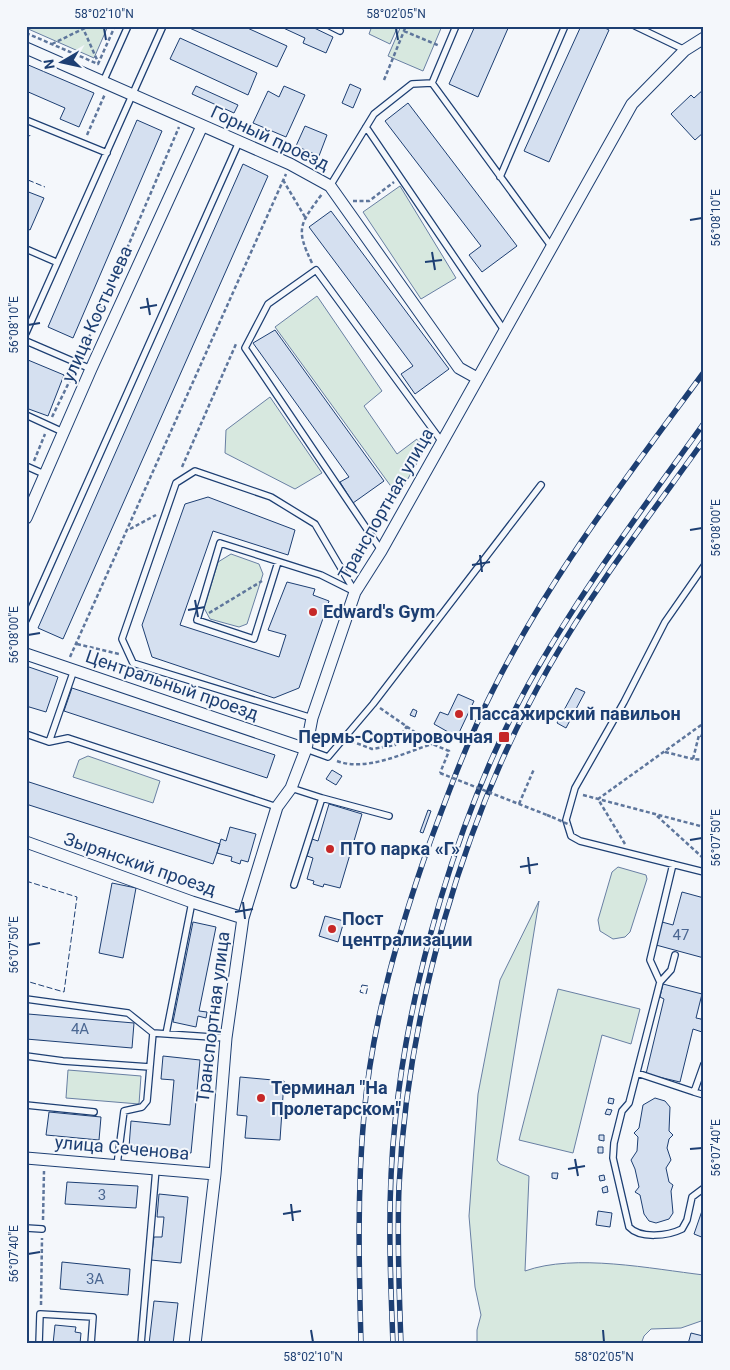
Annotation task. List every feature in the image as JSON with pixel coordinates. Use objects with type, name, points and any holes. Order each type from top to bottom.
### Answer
[{"type":"street","name":"Транспортная улица","points":[[195,1344],[215,1174],[226,1038],[243,918],[277,808],[290,788],[306,749],[312,718],[355,592],[382,551],[632,104],[685,50],[704,38]]},
{"type":"street","name":"Горный проезд","points":[[26,48],[290,164],[330,186],[459,368],[478,378]]},
{"type":"street","name":"улица Костычева","points":[[26,518],[91,369],[202,126]]},
{"type":"street","name":"Центральный проезд","points":[[26,654],[306,749]]},
{"type":"street","name":"Зырянский проезд","points":[[26,842],[192,902],[243,918]]},
{"type":"street","name":"улица Сеченова","points":[[26,1158],[215,1174]]},
{"type":"lane","points":[[106,83],[128,26]]},
{"type":"lane","points":[[26,333],[56,262],[163,26]]},
{"type":"lane","points":[[330,26],[340,31]]},
{"type":"lane","points":[[432,83],[456,26]]},
{"type":"lane","points":[[500,177],[565,26]]},
{"type":"lane","points":[[636,26],[685,50]]},
{"type":"lane","points":[[432,83],[551,246]]},
{"type":"lane","points":[[330,186],[374,114],[412,84],[432,83]]},
{"type":"lane","points":[[26,120],[107,153]]},
{"type":"lane","points":[[366,127],[504,330]]},
{"type":"lane","points":[[26,620],[239,142]]},
{"type":"lane","points":[[26,249],[56,262]]},
{"type":"lane","points":[[382,551],[245,348],[268,304],[316,270],[442,442]]},
{"type":"lane","points":[[26,341],[91,369]]},
{"type":"lane","points":[[26,415],[63,432]]},
{"type":"lane","points":[[29,467],[44,474]]},
{"type":"lane","points":[[312,718],[133,663],[122,639],[176,483],[194,471],[271,497],[315,524],[355,592]]},
{"type":"lane","points":[[306,749],[328,757],[343,737],[373,704],[541,485]]},
{"type":"lane","points":[[278,562],[254,639],[197,620],[220,543],[321,575],[355,592]]},
{"type":"lane","points":[[704,566],[659,632],[624,702],[575,788],[566,820],[571,836],[580,841],[704,872]]},
{"type":"lane","points":[[49,742],[70,669]]},
{"type":"lane","points":[[26,734],[49,742],[68,738],[277,808]]},
{"type":"lane","points":[[290,788],[389,816]]},
{"type":"lane","points":[[294,885],[322,798]]},
{"type":"lane","points":[[660,982],[650,960],[673,864]]},
{"type":"lane","points":[[166,1034],[192,902]]},
{"type":"lane","points":[[675,955],[671,970],[660,982],[629,1103],[622,1111],[614,1143],[613,1158],[629,1227],[637,1232],[664,1236],[682,1229],[687,1220],[692,1197],[704,1188]]},
{"type":"lane","points":[[26,999],[128,1013],[153,1033],[226,1038]]},
{"type":"lane","points":[[117,1165],[124,1111],[145,1106],[153,1033]]},
{"type":"lane","points":[[26,1056],[63,1061],[150,1067]]},
{"type":"lane","points":[[694,1092],[704,1064]]},
{"type":"lane","points":[[637,1073],[704,1095]]},
{"type":"lane","points":[[26,1105],[94,1112]]},
{"type":"lane","points":[[141,1344],[156,1169]]},
{"type":"lane","points":[[26,1228],[42,1229]]},
{"type":"lane","points":[[39,1344],[40,1314],[93,1317],[92,1344]]},
{"type":"path","points":[[52,44],[89,26]]},
{"type":"path","points":[[98,64],[115,26]]},
{"type":"path","points":[[384,80],[406,26]]},
{"type":"path","points":[[82,28],[98,64]]},
{"type":"path","points":[[404,31],[446,49]]},
{"type":"path","points":[[26,33],[98,64]]},
{"type":"path","points":[[84,143],[106,83]]},
{"type":"path","points":[[29,467],[78,364],[183,118]]},
{"type":"path","points":[[70,669],[77,644],[290,164]]},
{"type":"path","points":[[340,200],[369,201],[401,176]]},
{"type":"path","points":[[283,179],[305,218]]},
{"type":"path","points":[[316,270],[302,242],[301,228],[305,218],[330,186]]},
{"type":"path","points":[[176,483],[237,343]]},
{"type":"path","points":[[128,530],[166,510]]},
{"type":"path","points":[[197,620],[274,574]]},
{"type":"path","points":[[77,644],[130,657]]},
{"type":"path","points":[[373,704],[432,744],[449,751],[440,773],[570,825]]},
{"type":"path","points":[[598,799],[704,723]]},
{"type":"path","points":[[343,737],[372,749],[395,745],[407,726]]},
{"type":"path","points":[[693,759],[699,735],[704,737]]},
{"type":"path","points":[[328,757],[350,764],[364,764],[432,744]]},
{"type":"path","points":[[665,752],[704,760]]},
{"type":"path","points":[[519,804],[534,769]]},
{"type":"path","points":[[582,797],[583,794],[704,827]]},
{"type":"path","points":[[598,799],[632,854]]},
{"type":"path","points":[[656,815],[702,857],[704,850]]},
{"type":"shaded area","points":[[26,26],[108,26],[94,58],[26,28]]},
{"type":"shaded area","points":[[372,26],[398,26],[390,44],[369,34]]},
{"type":"shaded area","points":[[401,26],[442,26],[423,71],[388,56]]},
{"type":"shaded area","points":[[400,186],[456,278],[421,299],[363,212]]},
{"type":"shaded area","points":[[317,296],[382,391],[364,406],[397,454],[417,439],[425,449],[398,496],[275,327]]},
{"type":"shaded area","points":[[270,397],[322,473],[295,489],[225,453],[226,430]]},
{"type":"shaded area","points":[[231,554],[259,564],[263,574],[247,624],[239,627],[210,619],[204,608],[218,562]]},
{"type":"shaded area","points":[[88,756],[160,781],[153,803],[73,777],[79,760]]},
{"type":"shaded area","points":[[618,867],[646,875],[647,879],[630,932],[625,937],[613,939],[600,931],[598,920],[612,872]]},
{"type":"shaded area","points":[[539,901],[497,1160],[500,1164],[529,1176],[525,1271],[567,1263],[590,1263],[638,1266],[704,1275],[704,1320],[681,1328],[651,1329],[644,1336],[641,1344],[477,1344],[477,1330],[481,1315],[475,1287],[469,1216],[478,1094],[500,980]]},
{"type":"shaded area","points":[[558,989],[640,1009],[631,1044],[602,1035],[573,1153],[519,1140]]},
{"type":"shaded area","points":[[68,1070],[141,1076],[139,1104],[66,1098]]},
{"type":"building","points":[[185,26],[243,26],[287,46],[277,67]]},
{"type":"building","points":[[279,26],[310,26],[333,37],[326,53],[303,43],[305,38]]},
{"type":"building","points":[[475,26],[509,26],[478,97],[449,84]]},
{"type":"building","points":[[581,26],[601,26],[609,30],[549,162],[524,151]]},
{"type":"building","points":[[180,38],[257,73],[248,95],[170,59]]},
{"type":"building","points":[[26,64],[94,93],[79,127],[60,119],[65,108],[26,91]]},
{"type":"building","points":[[350,84],[361,89],[353,108],[342,103]]},
{"type":"building","points":[[196,86],[238,105],[234,113],[192,94]]},
{"type":"building","points":[[284,86],[305,95],[286,137],[253,123],[268,91],[279,97]]},
{"type":"building","points":[[704,89],[704,132],[695,140],[671,114],[691,95],[694,98]]},
{"type":"building","points":[[408,103],[517,246],[482,272],[469,255],[481,246],[385,121]]},
{"type":"building","points":[[137,120],[162,131],[73,338],[48,327]]},
{"type":"building","points":[[305,126],[327,135],[319,156],[296,146]]},
{"type":"building","points":[[243,164],[268,176],[63,639],[38,628]]},
{"type":"building","points":[[26,191],[44,198],[30,230],[26,228]]},
{"type":"building","points":[[331,211],[449,369],[415,394],[401,374],[413,366],[309,227]]},
{"type":"building","points":[[275,330],[384,481],[353,503],[340,482],[349,477],[253,343]]},
{"type":"building","points":[[28,360],[64,375],[48,416],[26,408]]},
{"type":"building","points":[[208,497],[295,530],[288,555],[213,531],[180,625],[279,657],[286,635],[268,630],[287,582],[315,589],[313,595],[329,601],[299,688],[274,698],[152,657],[142,625],[185,504]]},
{"type":"building","points":[[26,666],[58,677],[46,712],[26,706]]},
{"type":"building","points":[[72,688],[275,755],[267,778],[64,711]]},
{"type":"building","points":[[576,688],[585,692],[566,728],[557,723]]},
{"type":"building","name":"Пассажирский павильон","points":[[458,694],[474,701],[457,737],[434,724],[440,712],[448,715]]},
{"type":"building","points":[[413,709],[417,711],[415,717],[410,715]]},
{"type":"building","points":[[332,770],[342,776],[336,785],[326,779]]},
{"type":"building","points":[[26,781],[220,844],[213,864],[26,804]]},
{"type":"building","name":"ПТО парка «Г»","points":[[329,804],[362,814],[340,888],[324,884],[323,887],[313,884],[314,881],[307,879],[313,858],[307,856],[312,839],[318,841]]},
{"type":"building","points":[[428,810],[431,811],[423,833],[420,832]]},
{"type":"building","points":[[230,827],[256,834],[248,862],[241,860],[240,864],[231,861],[232,857],[217,853],[221,839],[226,841]]},
{"type":"building","points":[[112,883],[136,888],[123,958],[99,953]]},
{"type":"building","points":[[682,892],[704,898],[704,958],[656,945],[662,922],[673,925]]},
{"type":"building","name":"Пост централизации","points":[[325,916],[344,921],[338,942],[319,936]]},
{"type":"building","points":[[193,922],[216,927],[199,1011],[207,1012],[206,1018],[198,1016],[196,1027],[173,1022]]},
{"type":"building","points":[[663,984],[702,994],[696,1018],[701,1019],[704,1026],[702,1032],[693,1029],[680,1082],[646,1074],[664,999],[660,997]]},
{"type":"building","points":[[28,1014],[134,1023],[132,1048],[26,1039]]},
{"type":"building","points":[[163,1056],[200,1060],[191,1153],[129,1147],[131,1121],[170,1125],[174,1080],[161,1079]]},
{"type":"building","name":"Терминал \"На Пролетарском\"","points":[[240,1077],[284,1081],[280,1140],[245,1138],[247,1116],[237,1115]]},
{"type":"building","points":[[609,1098],[614,1099],[613,1104],[608,1103]]},
{"type":"building","points":[[655,1098],[665,1101],[670,1107],[669,1131],[673,1135],[669,1139],[667,1148],[671,1160],[666,1168],[669,1182],[673,1185],[671,1191],[673,1213],[669,1219],[656,1223],[649,1221],[644,1214],[640,1195],[635,1192],[639,1187],[631,1160],[637,1151],[638,1137],[634,1133],[639,1128],[643,1105]]},
{"type":"building","points":[[607,1109],[612,1110],[610,1115],[605,1114]]},
{"type":"building","points":[[49,1112],[101,1117],[99,1140],[46,1135]]},
{"type":"building","points":[[599,1135],[604,1135],[604,1141],[599,1140]]},
{"type":"building","points":[[598,1147],[603,1147],[603,1153],[598,1153]]},
{"type":"building","points":[[552,1173],[558,1173],[557,1179],[552,1178]]},
{"type":"building","points":[[604,1175],[605,1180],[600,1181],[599,1176]]},
{"type":"building","points":[[67,1182],[138,1186],[136,1208],[65,1204]]},
{"type":"building","points":[[607,1186],[608,1192],[603,1193],[602,1188]]},
{"type":"building","points":[[159,1194],[188,1197],[181,1263],[151,1260],[154,1237],[162,1237],[164,1217],[157,1217]]},
{"type":"building","points":[[704,1205],[704,1238],[694,1234]]},
{"type":"building","points":[[598,1211],[612,1213],[610,1227],[596,1225]]},
{"type":"building","points":[[62,1262],[130,1269],[128,1295],[60,1289]]},
{"type":"building","points":[[154,1301],[178,1303],[173,1344],[149,1344]]},
{"type":"building","points":[[55,1325],[76,1327],[75,1332],[81,1333],[80,1344],[53,1344]]},
{"type":"building","points":[[691,1333],[703,1336],[701,1344],[688,1344]]},
{"type":"railway","points":[[361,1344],[359,1201],[368,1080],[373,1045],[388,977],[430,842],[475,727],[515,648],[539,607],[592,526],[704,372]]},
{"type":"railway","points":[[393,1344],[390,1206],[392,1151],[402,1069],[425,955],[459,842],[503,734],[528,685],[568,617],[612,551],[704,423]]},
{"type":"railway","points":[[401,1344],[398,1207],[404,1121],[427,986],[445,918],[466,852],[490,787],[518,726],[549,667],[604,580],[704,440]]},
{"type":"fence","points":[[26,144],[30,135]]},
{"type":"fence","points":[[28,180],[45,187]]},
{"type":"fence","points":[[26,881],[77,897],[64,992],[26,981]]},
{"type":"fence","points":[[362,985],[368,986],[366,994],[360,992],[362,985]]},
{"type":"place","name":"Edward's Gym","points":[[313,612]]},
{"type":"place","name":"Пассажирский павильон","points":[[459,714]]},
{"type":"place","name":"Пермь-Сортировочная","points":[[504,737]]},
{"type":"place","name":"ПТО парка «Г»","points":[[330,849]]},
{"type":"place","name":"Пост централизации","points":[[332,929]]},
{"type":"place","name":"Терминал \"На Пролетарском\"","points":[[261,1098]]}]
